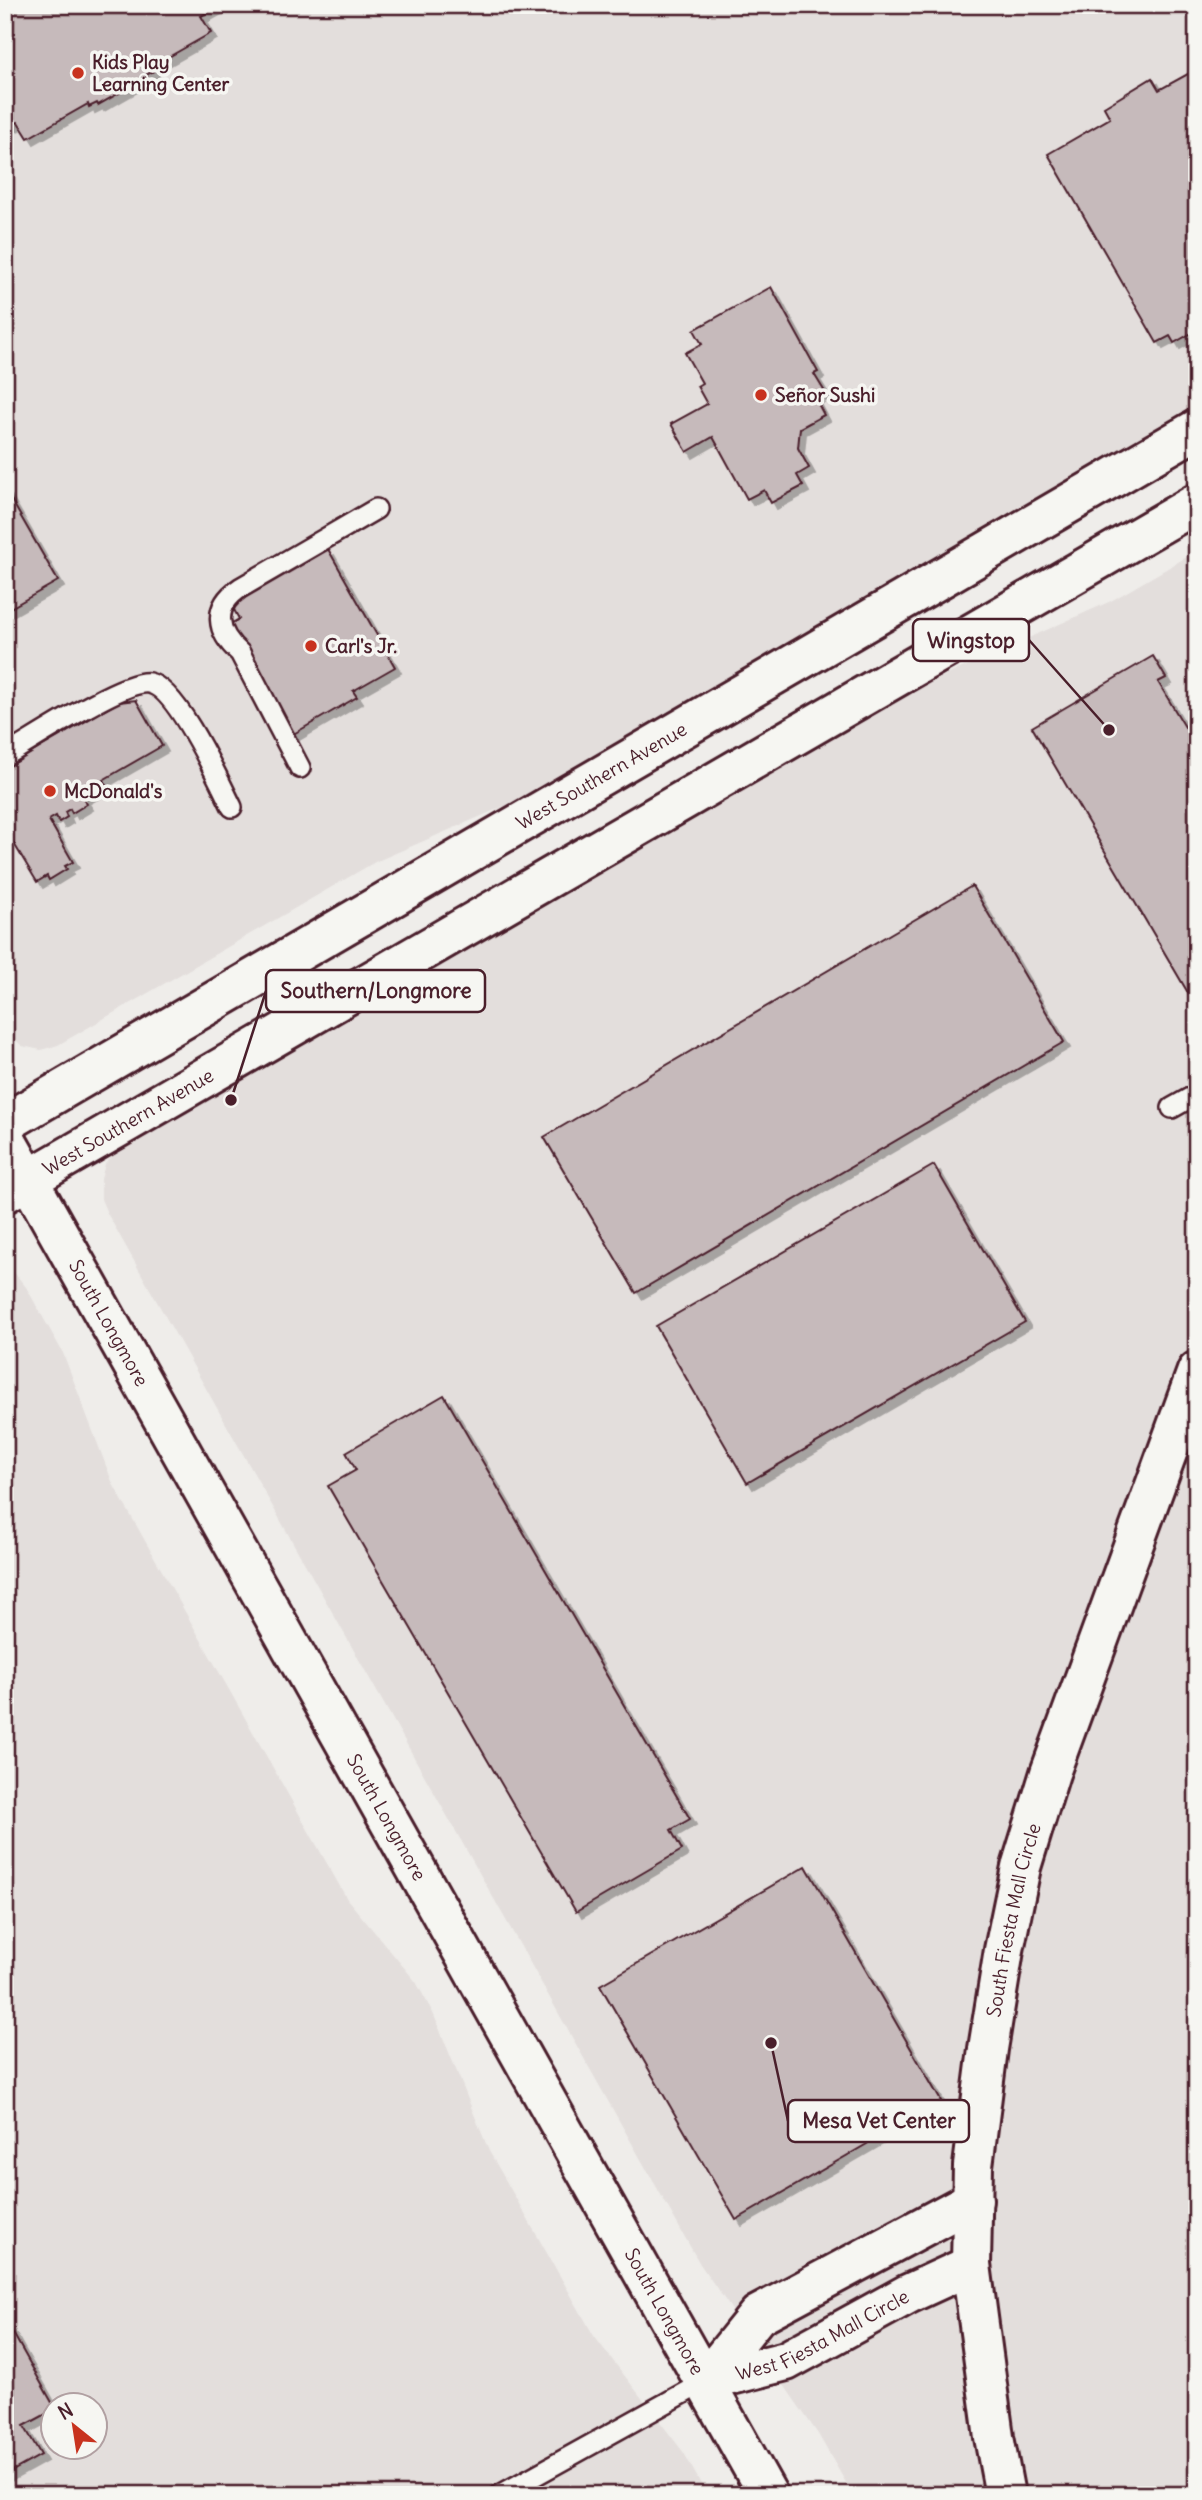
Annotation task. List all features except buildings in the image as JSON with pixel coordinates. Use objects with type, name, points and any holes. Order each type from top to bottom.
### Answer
[{"type":"street","name":"West Southern Avenue","points":[[5,1124],[1197,429]]},
{"type":"street","name":"West Southern Avenue","points":[[17,1186],[1197,503]]},
{"type":"street","name":"South Longmore","points":[[5,1138],[17,1186],[768,2495]]},
{"type":"street","name":"South Fiesta Mall Circle","points":[[1005,2495],[994,2437],[971,2265],[973,2166],[988,2049],[1021,1867],[1050,1773],[1197,1371]]},
{"type":"street","name":"West Fiesta Mall Circle","points":[[704,2382],[758,2315],[973,2200]]},
{"type":"street","name":"West Fiesta Mall Circle","points":[[704,2382],[786,2361],[908,2294],[971,2265]]},
{"type":"lane","points":[[300,768],[240,653],[225,638],[221,629],[222,610],[229,596],[240,587],[376,509]]},
{"type":"lane","points":[[5,757],[116,692],[137,684],[151,683],[167,696],[184,717],[232,807]]},
{"type":"lane","points":[[1172,1108],[1197,1094]]},
{"type":"lane","points":[[500,2495],[704,2382]]},
{"type":"shaded area","points":[[5,5],[1197,5],[1197,410],[553,785],[375,862],[58,1045],[41,1050],[22,1046],[5,1030]]},
{"type":"shaded area","points":[[1197,551],[1197,2495],[853,2495],[818,2434],[700,2264],[107,1213],[101,1199],[101,1179],[105,1164],[122,1146],[875,707],[1111,601]]},
{"type":"shaded area","points":[[5,1267],[13,1271],[26,1287],[63,1353],[113,1484],[347,1899],[416,1982],[433,2013],[489,2151],[594,2336],[684,2453],[707,2495],[5,2495]]},
{"type":"place","name":"Kids Play Learning Center","points":[[78,73]]},
{"type":"place","name":"Señor Sushi","points":[[761,395]]},
{"type":"place","name":"Carl's Jr.","points":[[311,646]]},
{"type":"place","name":"Wingstop","points":[[1109,730]]},
{"type":"place","name":"McDonald's","points":[[50,791]]},
{"type":"place","name":"Southern/Longmore","points":[[231,1100]]},
{"type":"place","name":"Mesa Vet Center","points":[[771,2043]]}]
